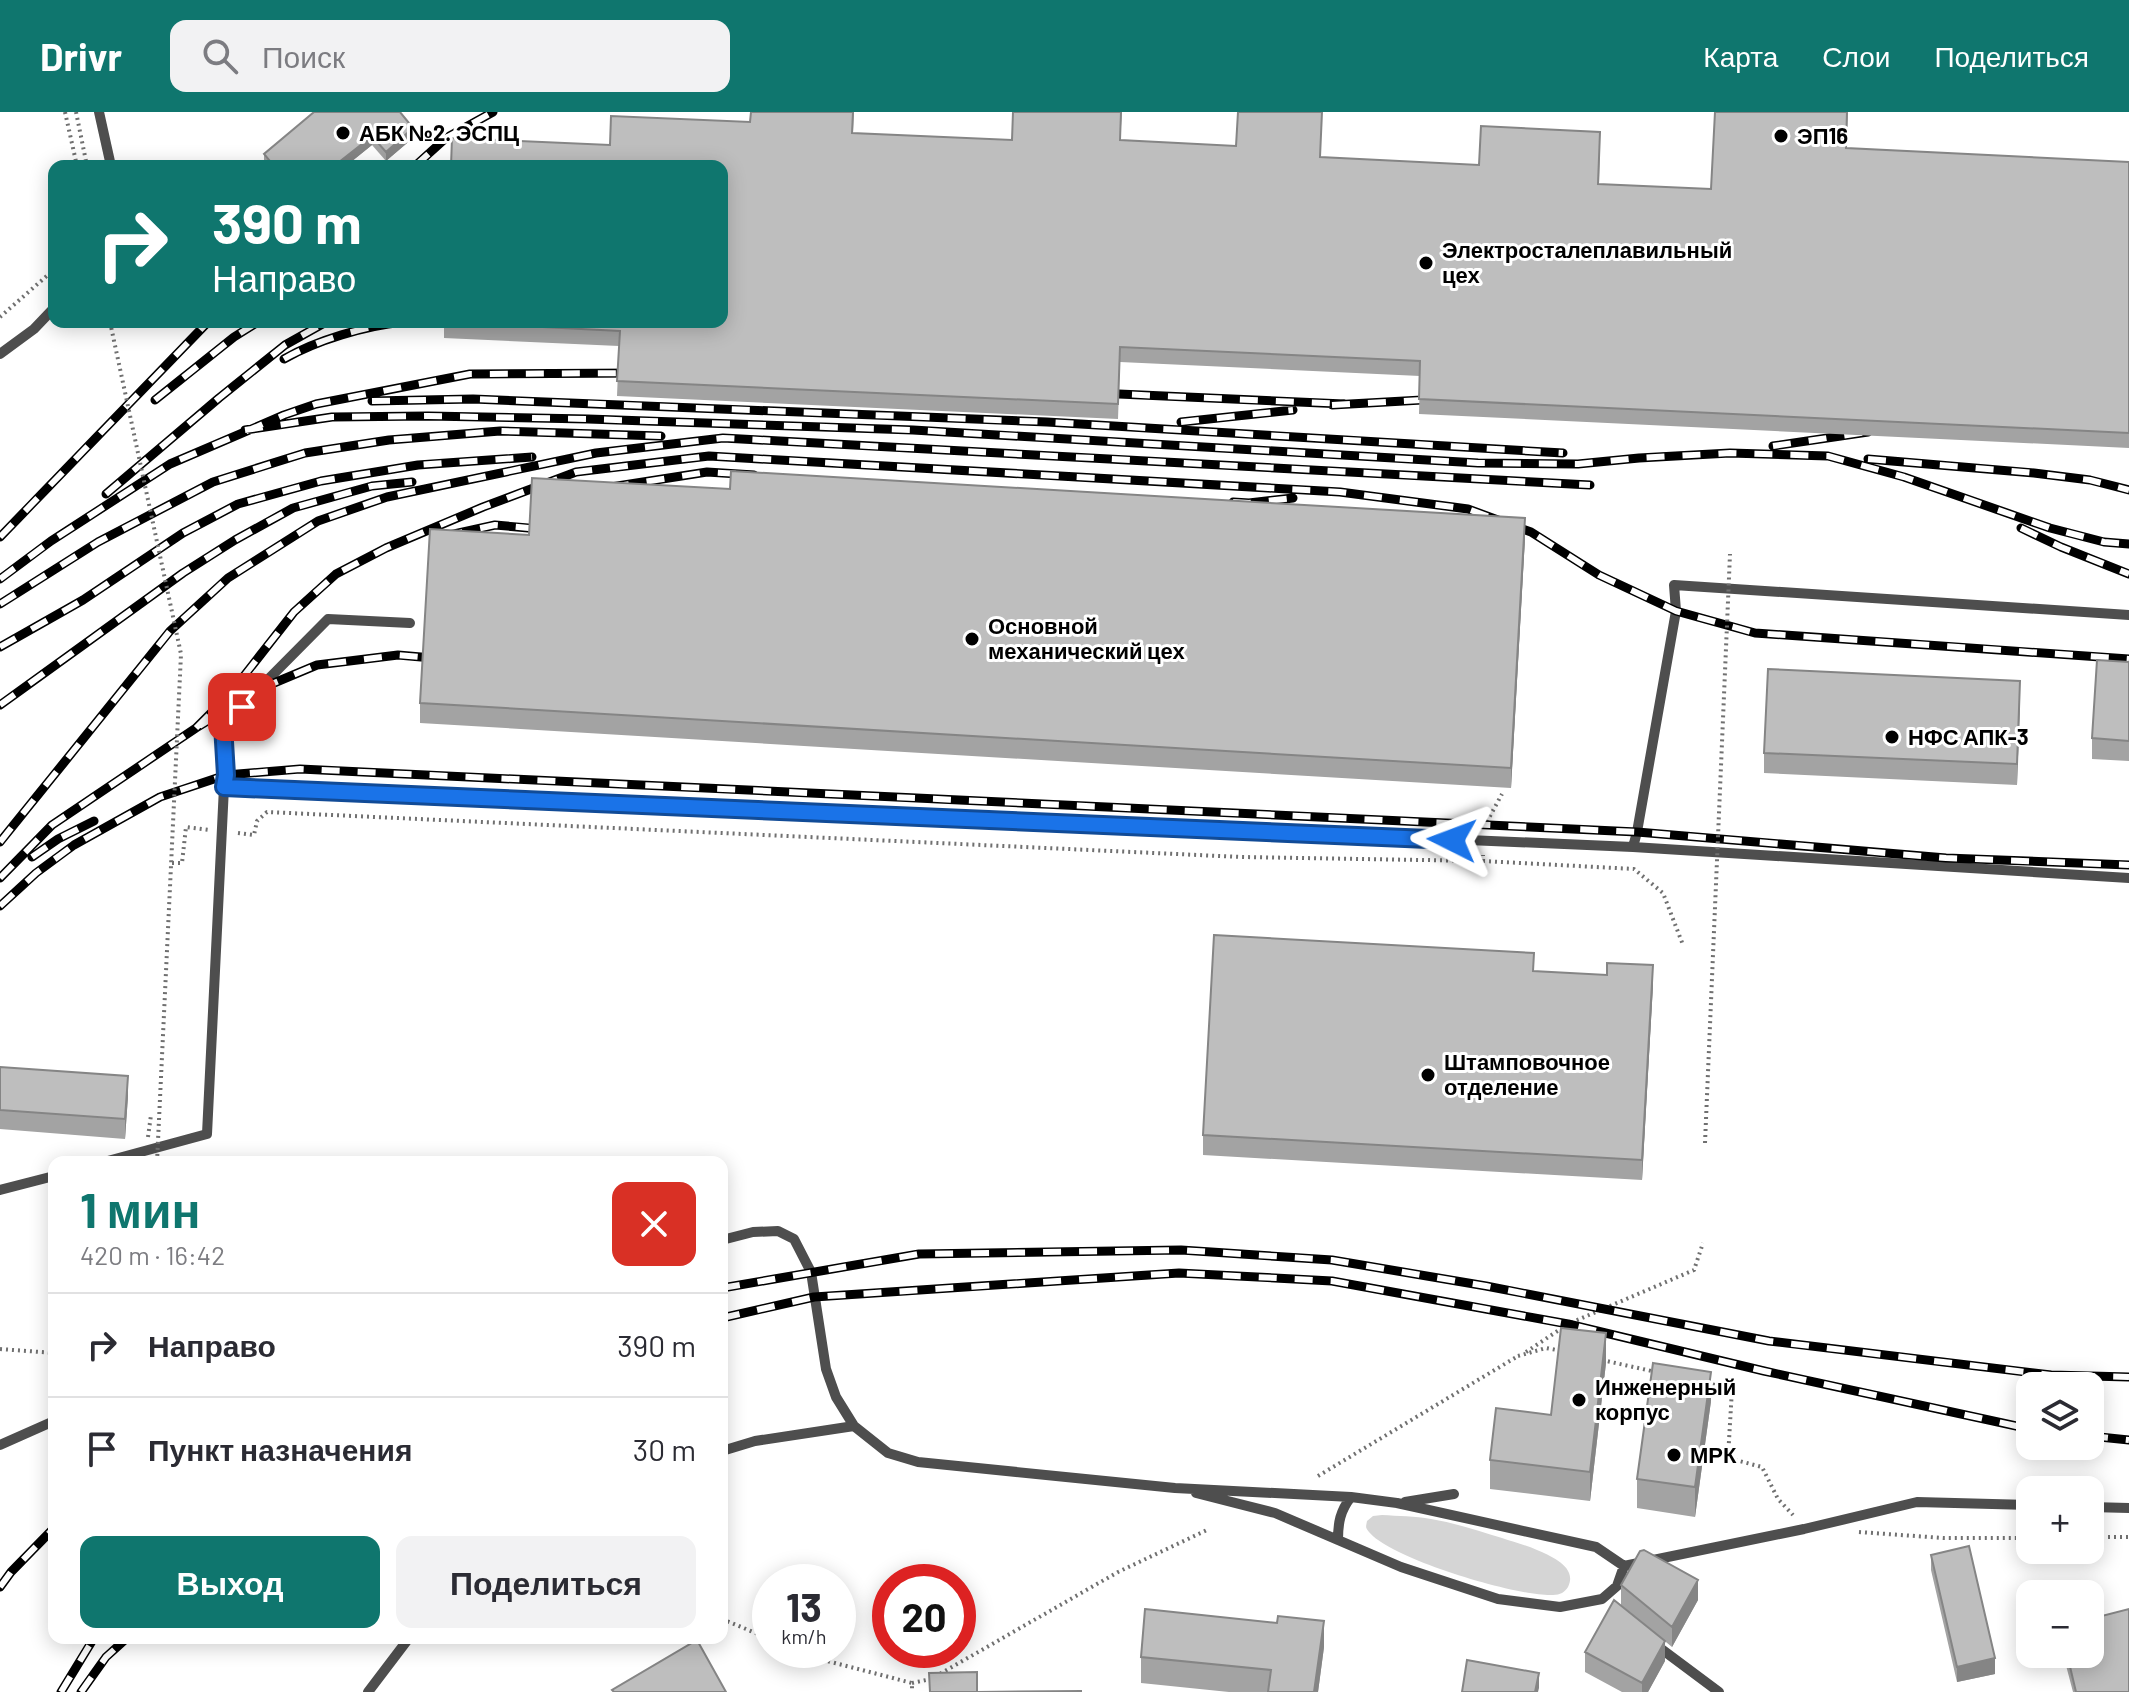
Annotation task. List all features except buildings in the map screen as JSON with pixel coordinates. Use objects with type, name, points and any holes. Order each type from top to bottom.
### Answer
[{"type":"lane","points":[[99,112],[110,160]]},
{"type":"lane","points":[[0,354],[34,329],[48,314]]},
{"type":"lane","points":[[1633,847],[1676,611],[1674,585],[2129,615]]},
{"type":"lane","points":[[126,1156],[207,1134],[226,775],[223,725],[328,619],[410,623]]},
{"type":"lane","points":[[224,787],[1633,847],[2129,878]]},
{"type":"lane","points":[[0,1190],[48,1178]]},
{"type":"lane","points":[[728,1238],[753,1232],[778,1231],[794,1239],[811,1272],[826,1369],[836,1397],[854,1426],[888,1453],[918,1462],[1175,1488],[1351,1497],[1397,1503],[1596,1547],[1624,1566],[1917,1502],[2016,1505]]},
{"type":"lane","points":[[0,1445],[48,1424]]},
{"type":"lane","points":[[728,1449],[755,1441],[854,1426]]},
{"type":"lane","points":[[1175,1488],[1275,1513],[1401,1567],[1498,1599],[1560,1607],[1602,1599],[1617,1586],[1624,1566]]},
{"type":"lane","points":[[1397,1503],[1454,1494]]},
{"type":"lane","points":[[1338,1540],[1342,1509],[1351,1497]]},
{"type":"lane","points":[[2104,1507],[2129,1508]]},
{"type":"lane","points":[[1602,1599],[1612,1607]]},
{"type":"lane","points":[[1647,1638],[1719,1692]]},
{"type":"lane","points":[[368,1692],[404,1644]]},
{"type":"path","points":[[65,112],[76,160]]},
{"type":"path","points":[[76,112],[86,160]]},
{"type":"path","points":[[0,317],[48,275]]},
{"type":"path","points":[[111,328],[181,654],[157,1156]]},
{"type":"path","points":[[1705,1143],[1730,554]]},
{"type":"path","points":[[1483,861],[1484,824],[1502,794]]},
{"type":"path","points":[[172,863],[182,863],[186,827],[254,835],[257,821],[267,812],[1225,856],[1483,861],[1634,869],[1663,893],[1683,945]]},
{"type":"path","points":[[1318,1476],[1568,1324],[1694,1270],[1703,1243]]},
{"type":"path","points":[[1518,1356],[1546,1348],[1561,1351]]},
{"type":"path","points":[[0,1349],[48,1353]]},
{"type":"path","points":[[1591,1358],[1666,1374]]},
{"type":"path","points":[[1705,1383],[1732,1389],[1728,1458],[1762,1467],[1778,1499],[1804,1529]]},
{"type":"path","points":[[854,1668],[912,1683],[931,1679],[1118,1572],[1207,1530]]},
{"type":"path","points":[[1850,1532],[1943,1538],[2016,1538]]},
{"type":"path","points":[[2104,1537],[2129,1537]]},
{"type":"path","points":[[728,1622],[752,1632]]},
{"type":"path","points":[[912,1683],[912,1692]]},
{"type":"shaded area","points":[[1373,1516],[1440,1521],[1533,1548],[1562,1563],[1569,1574],[1568,1587],[1564,1592],[1553,1595],[1513,1590],[1402,1554],[1382,1543],[1366,1527]]},
{"type":"railway","points":[[422,160],[446,138],[493,112]]},
{"type":"railway","points":[[0,537],[202,328]]},
{"type":"railway","points":[[155,400],[248,328]]},
{"type":"railway","points":[[106,494],[285,345],[315,328]]},
{"type":"railway","points":[[284,359],[326,340],[369,328]]},
{"type":"railway","points":[[0,579],[51,541],[170,464],[316,404],[470,374],[641,373]]},
{"type":"railway","points":[[1096,393],[1344,404]]},
{"type":"railway","points":[[372,401],[473,399],[1047,422],[1563,453]]},
{"type":"railway","points":[[1332,405],[1440,399]]},
{"type":"railway","points":[[1181,422],[1293,410]]},
{"type":"railway","points":[[245,430],[332,417],[428,416],[913,430],[1478,463],[1578,464],[1730,453],[1828,456],[1904,477],[2050,528],[2104,542],[2129,544]]},
{"type":"railway","points":[[0,604],[98,542],[213,482],[305,453],[389,440],[500,431],[661,436]]},
{"type":"railway","points":[[1773,446],[1868,432]]},
{"type":"railway","points":[[0,842],[170,631],[228,578],[318,521],[387,497],[596,453],[723,438],[1590,485]]},
{"type":"railway","points":[[196,728],[229,695],[294,612],[336,574],[386,548],[576,472],[709,456],[1340,492],[1468,509],[1531,532],[1599,575],[1676,611],[1755,633],[2129,659]]},
{"type":"railway","points":[[0,647],[83,600],[183,533],[238,504],[321,481],[418,465],[532,457]]},
{"type":"railway","points":[[1868,459],[2034,473],[2090,480],[2129,490]]},
{"type":"railway","points":[[611,487],[707,472],[754,475]]},
{"type":"railway","points":[[0,705],[183,573],[293,508],[372,486],[412,482]]},
{"type":"railway","points":[[1233,502],[1293,498]]},
{"type":"railway","points":[[445,536],[495,525],[551,530]]},
{"type":"railway","points":[[2021,528],[2129,574]]},
{"type":"railway","points":[[0,878],[52,825],[196,728],[262,688],[317,665],[398,655],[444,659]]},
{"type":"railway","points":[[0,906],[36,873],[74,845],[160,797],[226,775],[300,769],[1637,832],[1946,858],[2129,865]]},
{"type":"railway","points":[[32,857],[58,839],[94,821]]},
{"type":"railway","points":[[728,1287],[919,1254],[1181,1250],[1332,1260],[1486,1286],[1769,1341],[2051,1375],[2129,1377]]},
{"type":"railway","points":[[728,1317],[814,1297],[1179,1273],[1332,1281],[1568,1324],[2016,1426]]},
{"type":"railway","points":[[2104,1437],[2129,1440]]},
{"type":"railway","points":[[0,1587],[48,1534]]},
{"type":"railway","points":[[61,1692],[90,1644]]},
{"type":"railway","points":[[81,1692],[106,1657],[120,1644]]},
{"type":"place","name":"АБК №2. ЭСПЦ","points":[[343,133]]},
{"type":"place","name":"ЭП16","points":[[1781,136]]},
{"type":"place","name":"Электросталеплавильный цех","points":[[1426,263]]},
{"type":"place","name":"Основной механический цех","points":[[972,639]]},
{"type":"place","name":"НФС АПК-3","points":[[1892,737]]},
{"type":"place","name":"Штамповочное отделение","points":[[1428,1075]]},
{"type":"place","name":"Инженерный корпус","points":[[1579,1400]]},
{"type":"place","name":"МРК","points":[[1674,1455]]},
{"type":"route","points":[[242,707],[223,725],[224,787],[1452,840]]}]
